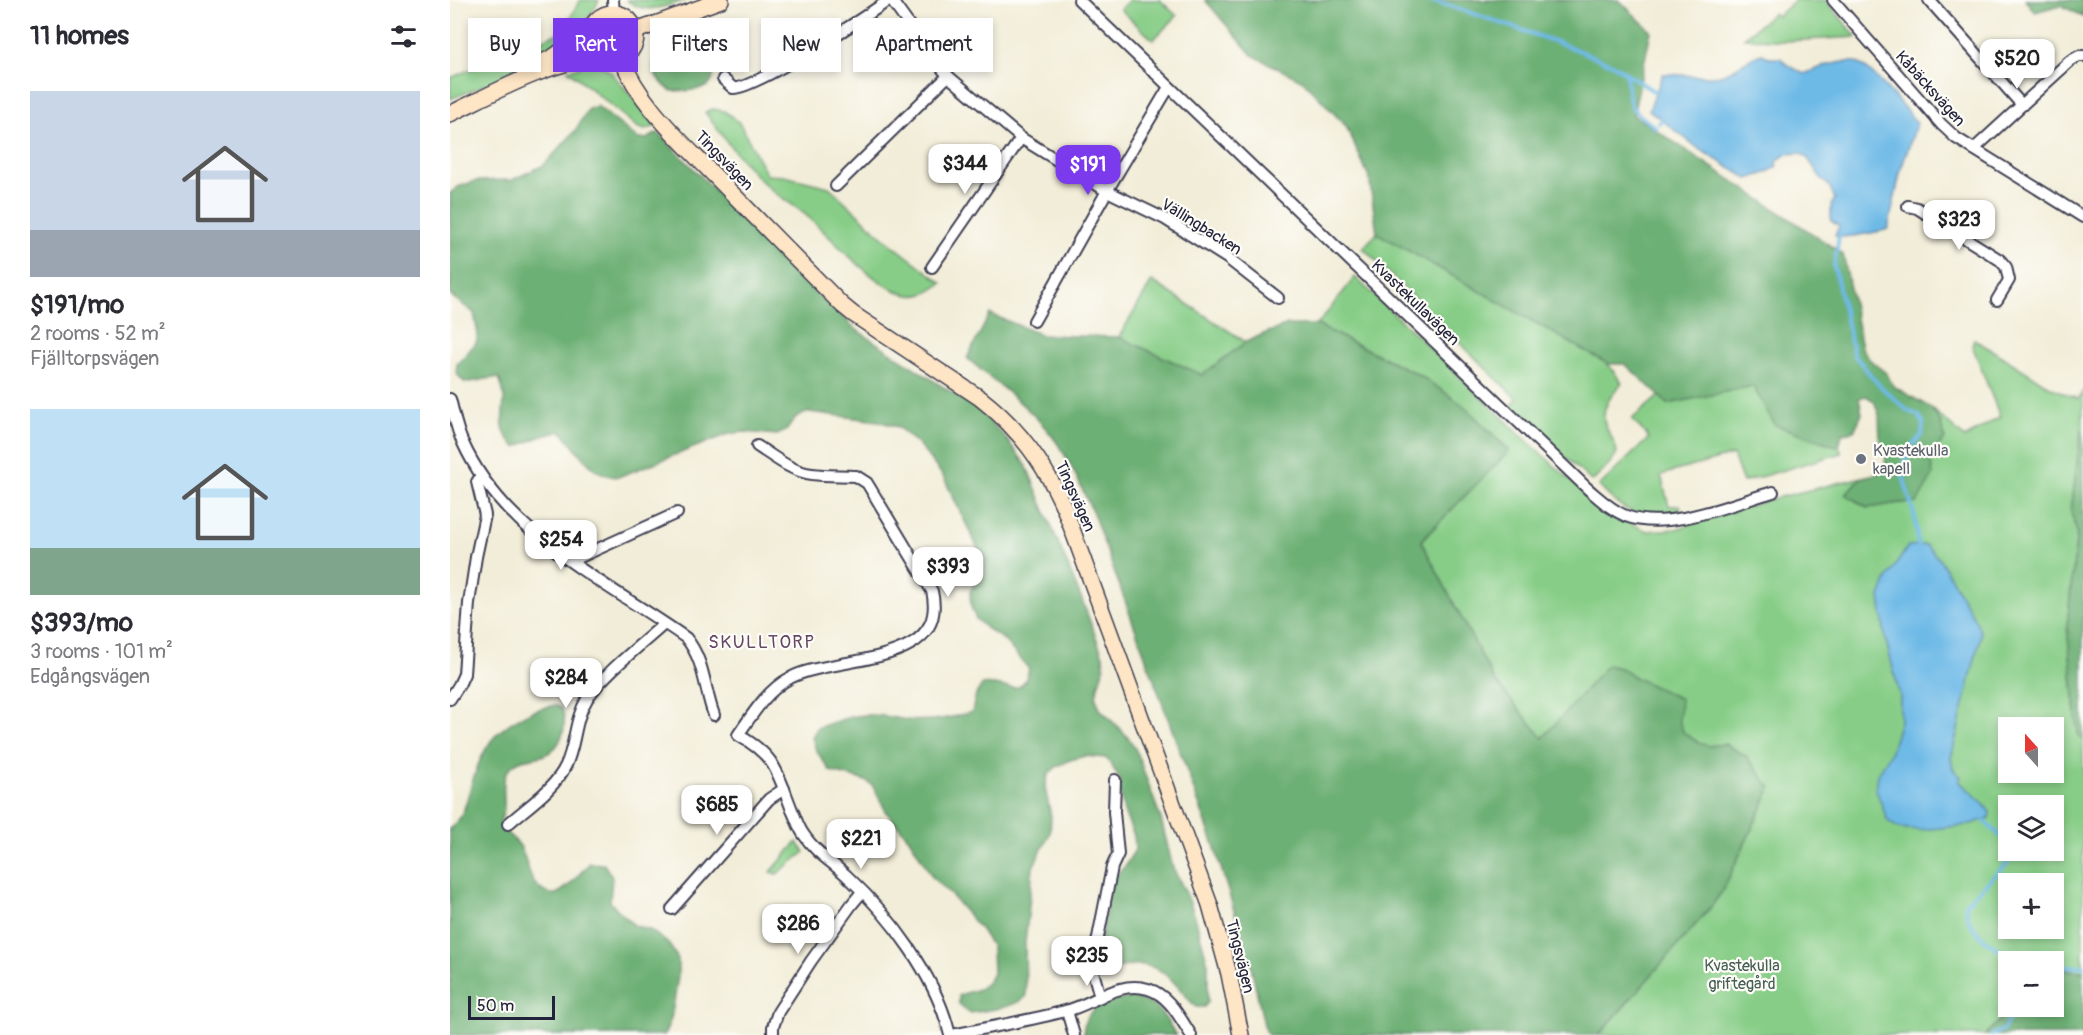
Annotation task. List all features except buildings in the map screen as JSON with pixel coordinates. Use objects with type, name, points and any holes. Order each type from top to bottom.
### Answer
[{"type":"street","points":[[638,30],[721,0]]},
{"type":"street","points":[[723,79],[733,88],[745,85],[819,44],[890,0]]},
{"type":"street","name":"Vällingbacken","points":[[890,0],[948,76],[1021,138],[1107,191],[1165,219],[1227,258],[1278,298]]},
{"type":"street","name":"Kvastekullavägen","points":[[1079,0],[1588,489],[1613,510],[1638,519],[1652,522],[1664,521],[1690,517],[1773,492]]},
{"type":"street","name":"Kåbäcksvägen","points":[[1833,0],[1941,124],[1956,138],[2083,217]]},
{"type":"street","points":[[1929,0],[2022,105]]},
{"type":"street","points":[[599,18],[614,6],[628,18]]},
{"type":"street","points":[[1974,149],[2070,61],[2081,56]]},
{"type":"street","points":[[450,105],[553,57]]},
{"type":"street","points":[[450,114],[553,67]]},
{"type":"street","name":"Tingsvägen","points":[[628,72],[643,99],[842,304],[883,335],[980,398],[996,411],[1030,447],[1045,468],[1069,520],[1210,905],[1241,1035]]},
{"type":"street","points":[[836,186],[948,76]]},
{"type":"street","points":[[1034,321],[1169,87]]},
{"type":"street","points":[[933,267],[1021,138]]},
{"type":"street","points":[[1908,206],[1917,208],[2000,260],[2006,267],[2009,280],[1997,300]]},
{"type":"street","points":[[450,399],[462,441],[481,476],[502,502],[534,532],[574,563],[686,638],[700,663],[714,715]]},
{"type":"street","points":[[757,446],[804,472],[863,478],[932,591],[934,607],[925,632],[903,647],[874,659],[809,670],[788,679],[770,694],[738,735],[769,756],[775,765],[803,834],[815,849],[847,875],[904,942],[930,980],[945,1013],[951,1035],[1067,1011],[1126,987],[1149,989],[1167,1001],[1191,1035]]},
{"type":"street","points":[[450,699],[464,674],[469,603],[485,515],[477,482],[481,476]]},
{"type":"street","points":[[574,563],[578,558],[677,513]]},
{"type":"street","points":[[508,824],[562,772],[567,764],[579,715],[588,698],[663,624]]},
{"type":"street","points":[[1100,997],[1092,968],[1112,867],[1118,854],[1114,812],[1115,780]]},
{"type":"street","points":[[672,909],[769,799],[784,789]]},
{"type":"street","points":[[773,1035],[773,1026],[778,1012],[811,961],[862,892]]},
{"type":"street","points":[[1067,1011],[1074,1035]]},
{"type":"green space","points":[[580,0],[599,0],[588,18],[570,18]]},
{"type":"green space","points":[[627,0],[686,0],[648,9],[634,5]]},
{"type":"green space","points":[[1129,0],[1160,0],[1177,16],[1153,40],[1120,9]]},
{"type":"green space","points":[[1205,0],[1619,0],[1651,31],[1633,115],[1843,254],[1862,348],[1869,359],[1887,374],[1893,386],[1931,408],[1940,421],[1945,439],[1930,457],[1933,475],[1917,503],[1899,503],[1868,508],[1845,494],[1863,477],[1879,473],[1885,465],[1886,453],[1880,441],[1879,415],[1874,401],[1866,396],[1859,398],[1862,414],[1854,431],[1842,433],[1839,447],[1775,425],[1753,386],[1668,404],[1625,364],[1608,364],[1377,233],[1369,177],[1346,126],[1303,81],[1252,55]]},
{"type":"green space","points":[[1795,0],[1825,0],[1857,37],[1786,41],[1744,38],[1773,13],[1777,16]]},
{"type":"green space","points":[[2025,0],[2083,0],[2083,17],[2061,5],[2035,12]]},
{"type":"green space","points":[[553,35],[553,50],[541,58],[541,40]]},
{"type":"green space","points":[[468,71],[515,72],[450,99],[450,78]]},
{"type":"green space","points":[[570,72],[611,72],[657,126],[645,130],[637,127]]},
{"type":"green space","points":[[654,72],[714,72],[713,79],[707,86],[684,91],[670,90]]},
{"type":"green space","points":[[597,106],[638,139],[646,139],[658,133],[816,292],[858,331],[980,411],[1004,436],[1026,465],[1103,656],[1104,668],[1096,698],[1100,709],[1127,736],[1136,750],[1161,819],[1173,868],[1188,897],[1196,920],[1208,964],[1208,1002],[1204,1007],[1196,1007],[1169,977],[1154,967],[1133,965],[1113,969],[1101,968],[1098,956],[1112,879],[1125,866],[1135,850],[1134,836],[1124,812],[1120,793],[1120,778],[1106,758],[1085,756],[1070,760],[1056,767],[1048,775],[1045,788],[1051,816],[1050,833],[1033,867],[1025,943],[1026,997],[1006,1007],[970,1013],[959,1004],[959,995],[979,989],[987,983],[993,974],[992,947],[981,930],[952,896],[933,878],[909,838],[887,813],[872,785],[866,781],[830,771],[816,750],[812,737],[817,728],[847,718],[866,715],[924,720],[972,712],[976,694],[982,685],[1016,688],[1026,679],[1029,669],[1003,639],[976,619],[971,607],[970,592],[982,570],[982,557],[943,476],[918,444],[898,427],[878,421],[809,412],[796,417],[786,431],[777,435],[744,432],[729,434],[618,477],[608,476],[592,467],[561,431],[516,447],[503,429],[504,395],[499,378],[464,382],[456,373],[457,364],[476,343],[478,335],[474,313],[450,295],[450,193],[458,187],[475,181],[512,180],[544,165],[575,131],[588,109]]},
{"type":"green space","points":[[713,109],[724,111],[739,122],[767,175],[784,176],[829,187],[886,240],[942,283],[927,293],[909,295],[896,291],[869,274],[804,213],[774,192],[746,165],[705,112]]},
{"type":"green space","points":[[1377,233],[1608,364],[1622,383],[1610,398],[1604,415],[1606,427],[1617,453],[1610,464],[1594,480],[1591,481],[1511,406],[1517,399],[1363,248]]},
{"type":"green space","name":"Kvastekulla griftegård","points":[[1355,277],[1523,437],[1607,513],[1647,531],[1676,529],[1772,499],[1863,477],[1845,494],[1867,508],[1917,503],[1940,421],[1931,408],[1965,438],[2000,417],[1972,345],[1974,339],[2052,388],[2078,399],[2083,391],[2083,432],[2071,512],[2077,531],[2067,626],[2078,733],[2083,742],[2083,971],[2064,970],[2064,951],[1998,951],[1998,1017],[2002,1017],[1985,1035],[1599,1035],[1710,908],[1723,890],[1771,788],[1745,756],[1725,744],[1708,746],[1683,733],[1679,721],[1636,678],[1620,668],[1543,738],[1494,680],[1421,541],[1509,450],[1464,406],[1421,376],[1317,325]]},
{"type":"green space","points":[[1152,281],[1246,342],[1202,375],[1119,337]]},
{"type":"green space","points":[[990,314],[1042,335],[1119,337],[1202,375],[1246,342],[1266,333],[1288,325],[1317,325],[1421,376],[1464,406],[1509,451],[1421,541],[1494,680],[1543,738],[1607,665],[1620,668],[1681,699],[1679,721],[1684,733],[1699,743],[1708,746],[1725,744],[1746,756],[1771,788],[1723,890],[1710,908],[1599,1035],[1268,1035],[1251,966],[1214,845],[1080,483],[1058,445],[1043,425],[967,358]]},
{"type":"green space","points":[[1753,386],[1775,425],[1839,447],[1842,453],[1743,482],[1733,455],[1661,475],[1669,506],[1680,505],[1681,510],[1669,515],[1644,516],[1628,510],[1620,506],[1599,486],[1649,438],[1632,419],[1659,396],[1668,404]]},
{"type":"green space","points":[[2081,431],[2083,432],[2083,742],[2078,733],[2067,626],[2077,532],[2071,512]]},
{"type":"green space","points":[[555,705],[562,709],[564,715],[562,736],[550,752],[517,762],[507,772],[504,782],[502,825],[520,846],[534,882],[543,891],[556,894],[570,884],[590,863],[604,864],[612,877],[610,902],[634,925],[650,930],[669,944],[678,959],[678,976],[671,1019],[664,1035],[450,1035],[450,828],[462,814],[477,767],[491,741],[520,717]]},
{"type":"green space","points":[[797,842],[805,852],[777,874],[771,872]]},
{"type":"green space","points":[[2064,970],[2083,971],[2083,1035],[1985,1035],[2002,1017],[2064,1017]]},
{"type":"green space","points":[[1133,998],[1155,1006],[1164,1015],[1176,1035],[1084,1035],[1087,1017],[1098,1006]]},
{"type":"water","points":[[1762,54],[1770,58],[1781,58],[1786,64],[1804,74],[1841,62],[1854,62],[1861,65],[1887,88],[1917,123],[1901,169],[1888,229],[1852,236],[1835,236],[1839,226],[1831,221],[1831,205],[1835,199],[1829,186],[1807,157],[1800,153],[1787,154],[1778,160],[1776,167],[1748,179],[1699,149],[1649,110],[1663,74],[1720,75]]},
{"type":"water","points":[[1926,545],[1941,561],[1981,634],[1951,758],[1953,769],[1961,777],[1959,781],[1990,812],[1989,818],[1968,825],[1920,830],[1898,828],[1888,821],[1876,790],[1878,775],[1891,751],[1900,721],[1900,696],[1885,637],[1880,597],[1887,579],[1908,546]]},
{"type":"waterway","points":[[1426,0],[1448,5],[1565,45],[1612,64],[1655,92]]},
{"type":"waterway","points":[[1626,73],[1632,106],[1656,128]]},
{"type":"waterway","points":[[1839,237],[1834,266],[1854,355],[1879,385],[1908,411],[1918,415],[1923,422],[1922,435],[1909,449],[1903,467],[1903,476],[1915,518],[1918,546]]},
{"type":"waterway","points":[[1984,821],[1998,834]]},
{"type":"waterway","points":[[2002,951],[1976,931],[1970,923],[1966,903],[2010,861]]},
{"type":"waterway","points":[[2064,967],[2083,966]]},
{"type":"waterway","points":[[1992,1035],[2004,1029],[2010,1017]]},
{"type":"place","name":"Kvastekulla kapell","points":[[1861,459]]},
{"type":"district","name":"SKULLTORP","points":[[762,642]]}]
